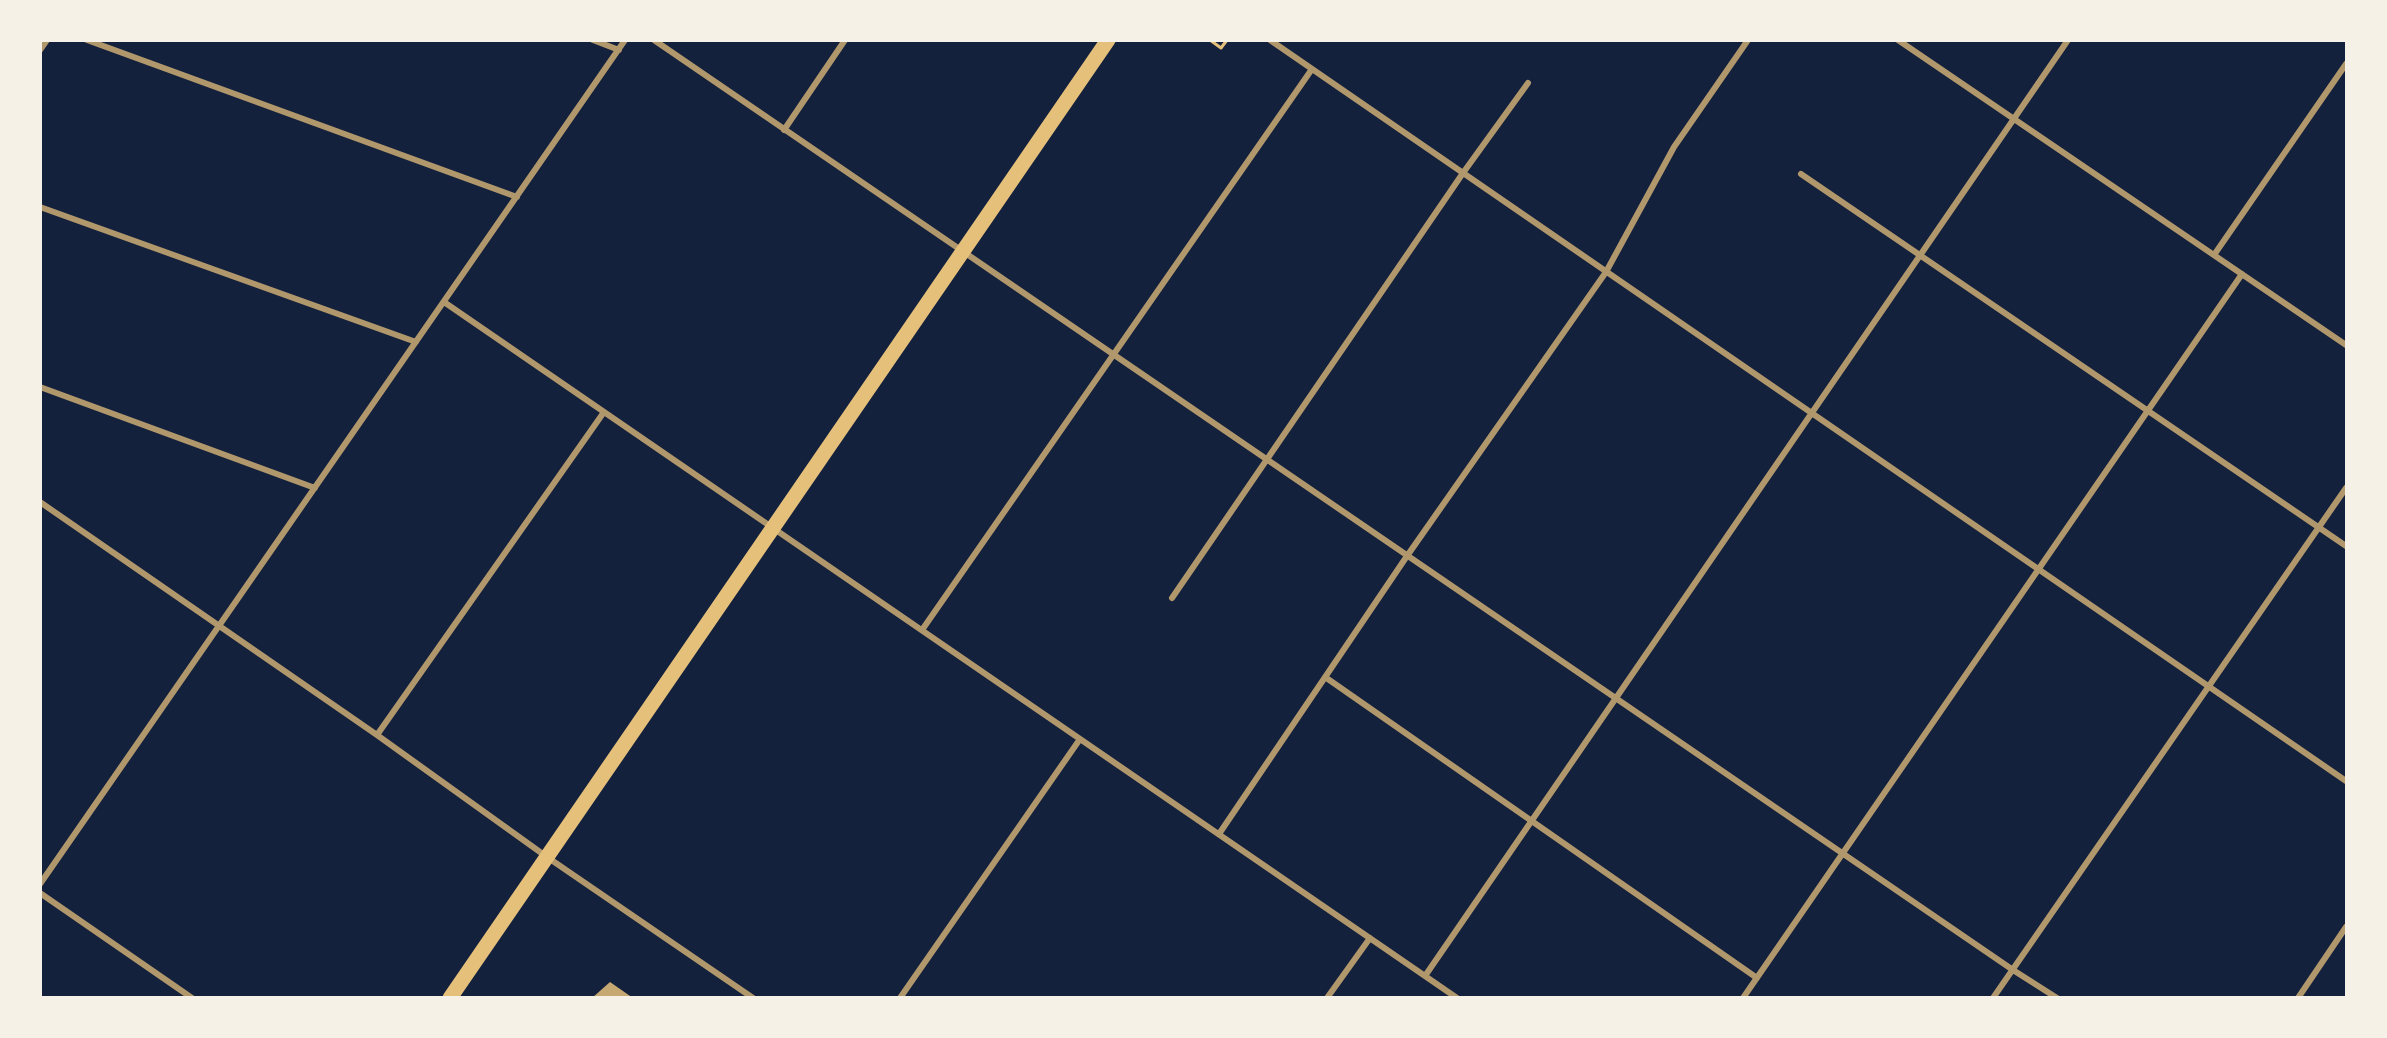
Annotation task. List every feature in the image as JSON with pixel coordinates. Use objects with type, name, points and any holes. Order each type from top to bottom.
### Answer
[{"type":"main road","points":[[450,998],[1108,40]]},
{"type":"street","points":[[40,50],[47,40]]},
{"type":"street","points":[[87,40],[517,197]]},
{"type":"street","points":[[593,40],[619,50]]},
{"type":"street","points":[[40,884],[625,40]]},
{"type":"street","points":[[654,40],[2057,998]]},
{"type":"street","points":[[784,130],[846,40]]},
{"type":"street","points":[[1270,40],[2346,781]]},
{"type":"street","points":[[1219,834],[1407,556],[1606,272],[1674,147],[1748,40]]},
{"type":"street","points":[[1898,40],[2346,345]]},
{"type":"street","points":[[1425,976],[1533,822],[2068,40]]},
{"type":"street","points":[[2214,255],[2346,64]]},
{"type":"street","points":[[921,630],[1312,69]]},
{"type":"street","points":[[1172,598],[1462,173],[1528,83]]},
{"type":"street","points":[[1801,174],[2346,546]]},
{"type":"street","points":[[40,207],[416,342]]},
{"type":"street","points":[[1743,998],[2242,274]]},
{"type":"street","points":[[444,302],[1457,998]]},
{"type":"street","points":[[40,387],[315,488]]},
{"type":"street","points":[[377,735],[604,412]]},
{"type":"street","points":[[1993,998],[2346,488]]},
{"type":"street","points":[[40,502],[377,735],[547,857],[753,998]]},
{"type":"street","points":[[1325,677],[1757,978]]},
{"type":"street","points":[[900,998],[1080,739]]},
{"type":"street","points":[[40,893],[192,998]]},
{"type":"street","points":[[2298,998],[2346,927]]},
{"type":"street","points":[[1328,998],[1370,938]]},
{"type":"path","points":[[1210,40],[1221,48],[1227,40]]},
{"type":"building","points":[[610,982],[633,998],[592,998]]}]
